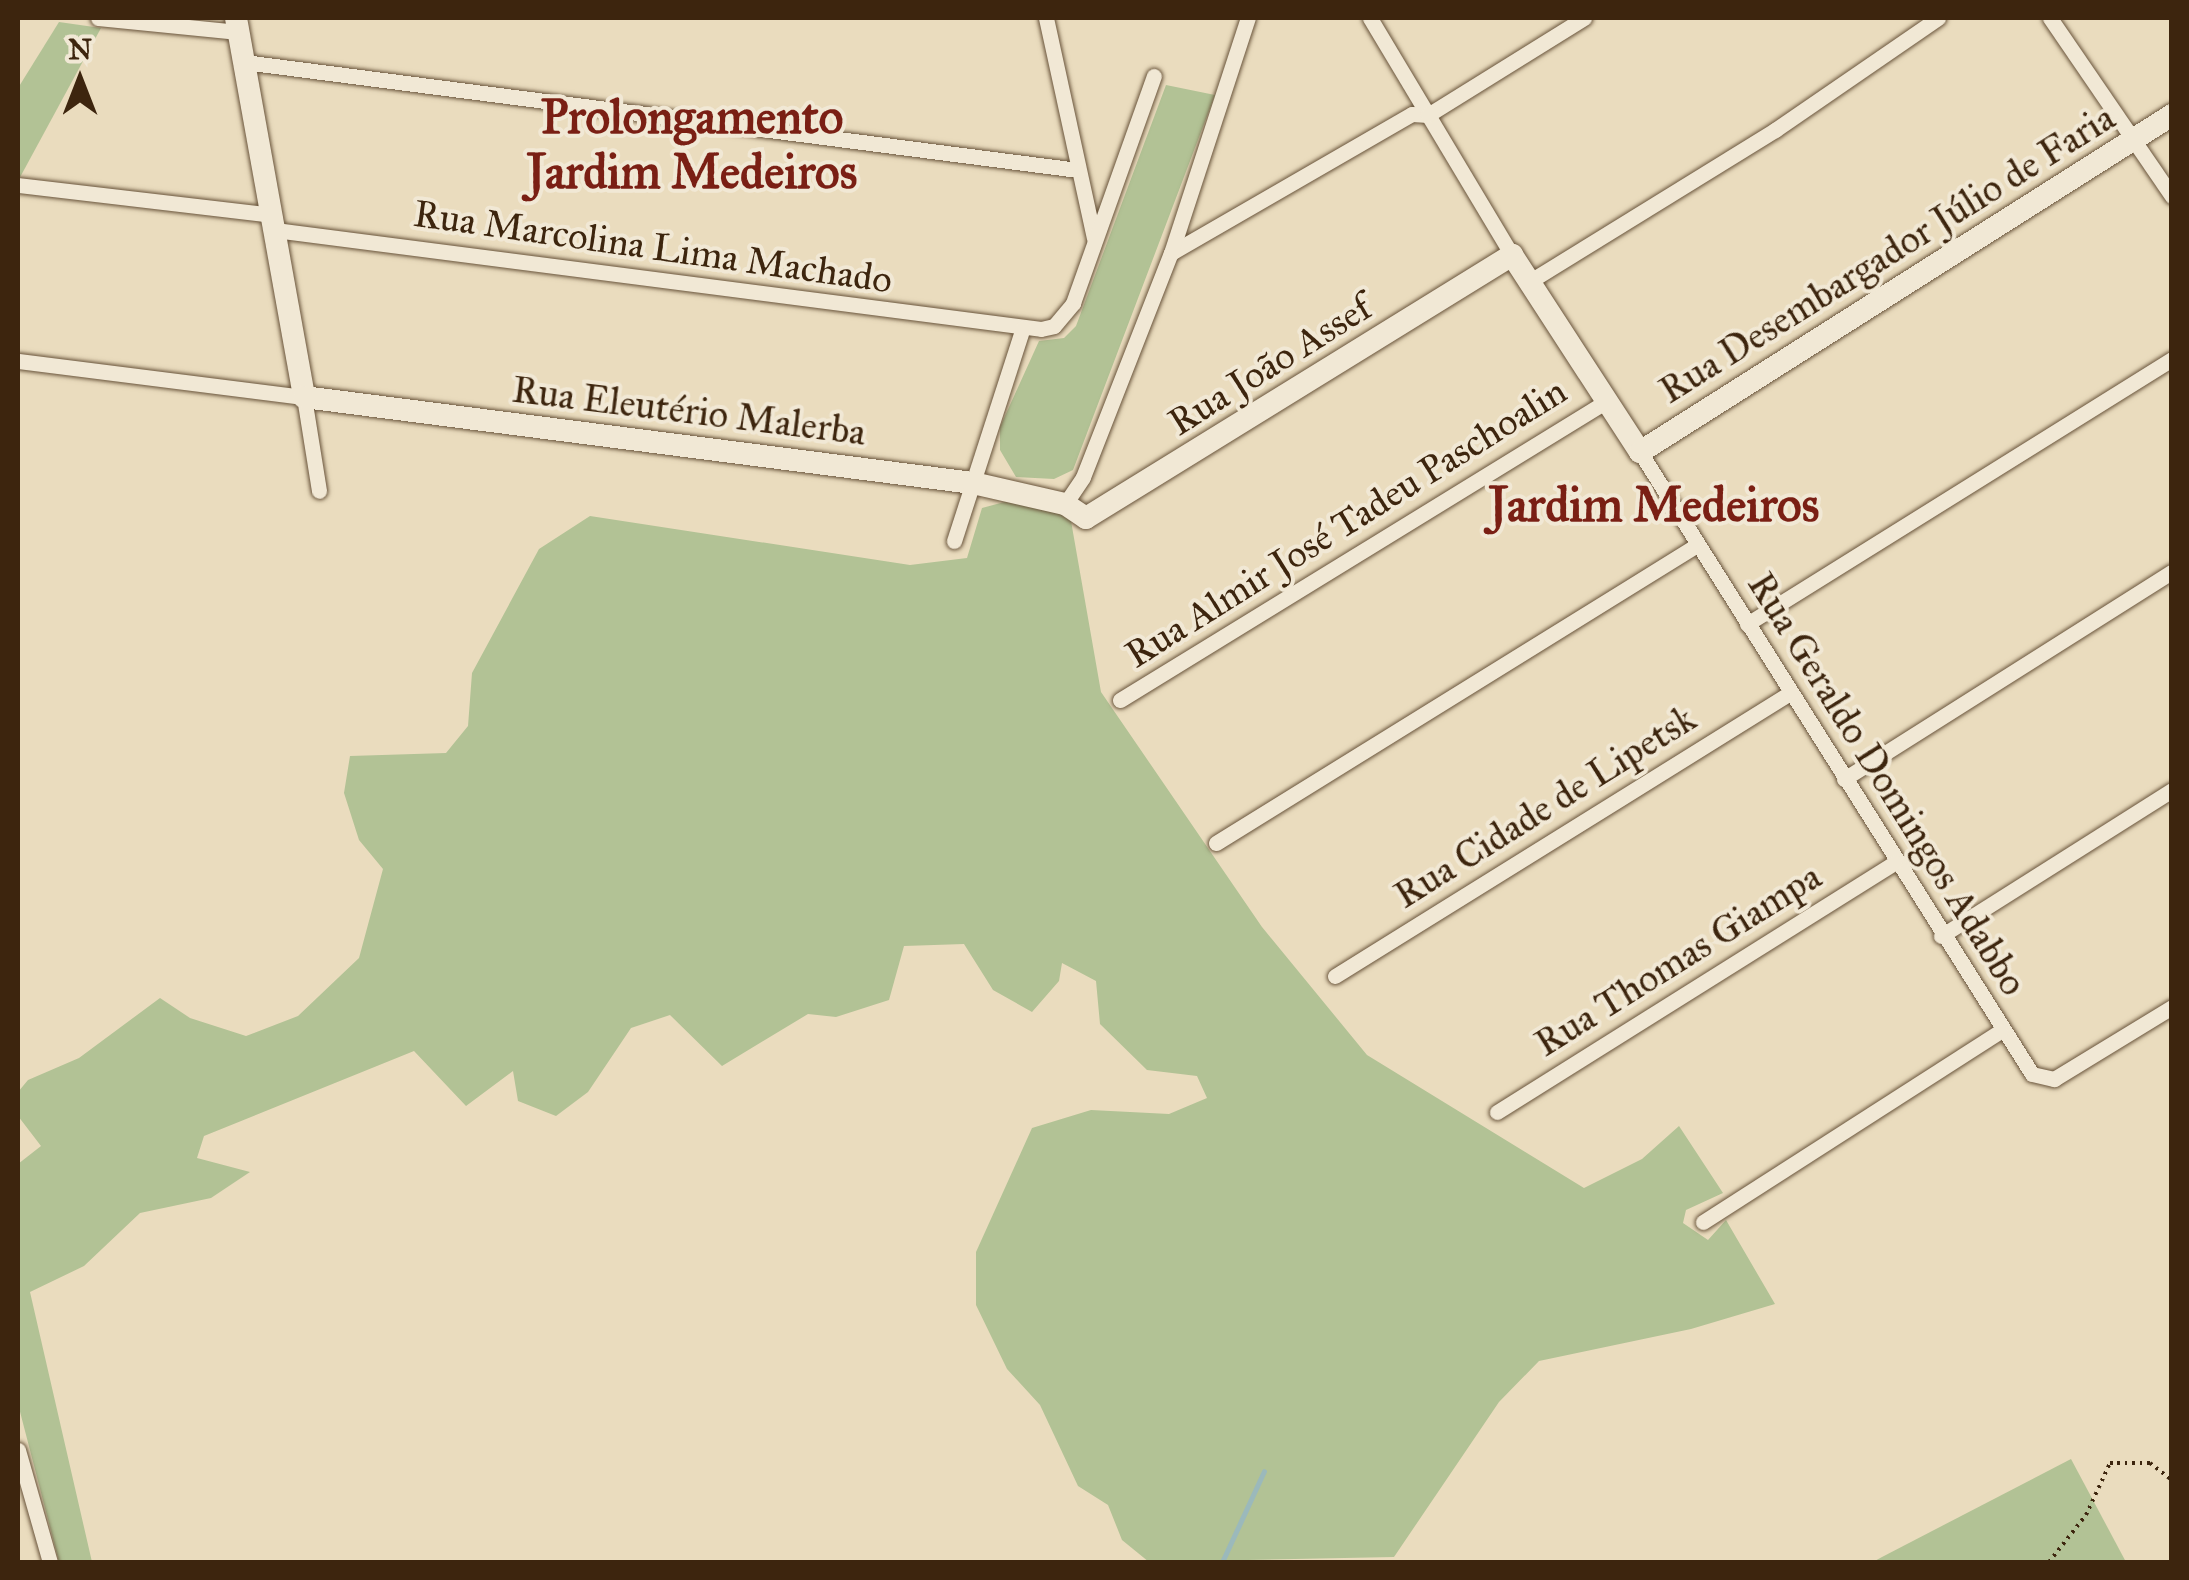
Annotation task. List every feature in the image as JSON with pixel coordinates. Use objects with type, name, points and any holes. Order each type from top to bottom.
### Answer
[{"type":"street","points":[[98,18],[237,25],[319,491]]},
{"type":"street","points":[[1046,18],[1095,240]]},
{"type":"street","points":[[1064,504],[1083,477],[1172,253],[1248,18]]},
{"type":"street","name":"Rua Geraldo Domingos Adabbo","points":[[1370,18],[1512,255],[1532,280],[2000,1031],[2032,1074],[2054,1079],[2172,1007]]},
{"type":"street","points":[[1172,253],[1412,114],[1428,115],[1584,18]]},
{"type":"street","points":[[1532,280],[1775,130],[1938,18]]},
{"type":"street","points":[[2050,18],[2172,196]]},
{"type":"street","points":[[244,62],[1078,170]]},
{"type":"street","points":[[954,541],[1023,328],[1054,326],[1064,315],[1154,76]]},
{"type":"street","name":"Rua Desembargador Júlio de Faria","points":[[1640,452],[2172,115]]},
{"type":"street","name":"Rua Marcolina Lima Machado","points":[[18,185],[1023,328]]},
{"type":"street","name":"Rua João Assef","points":[[1064,504],[1092,517],[1512,255]]},
{"type":"street","points":[[1747,624],[2172,359]]},
{"type":"street","points":[[18,361],[304,397]]},
{"type":"street","name":"Rua Eleutério Malerba","points":[[304,397],[973,484],[1064,504]]},
{"type":"street","name":"Rua Almir José Tadeu Paschoalin","points":[[1120,700],[1607,401]]},
{"type":"street","points":[[1216,843],[1697,545]]},
{"type":"street","points":[[1844,779],[2172,572]]},
{"type":"street","name":"Rua Cidade de Lipetsk","points":[[1335,976],[1790,693]]},
{"type":"street","points":[[1941,936],[2172,790]]},
{"type":"street","name":"Rua Thomas Giampa","points":[[1497,1112],[1894,863]]},
{"type":"street","points":[[1704,1222],[2000,1031]]},
{"type":"street","points":[[18,1450],[50,1562]]},
{"type":"path","points":[[2049,1562],[2086,1516],[2110,1464],[2150,1464],[2172,1480]]},
{"type":"green space","points":[[59,22],[101,28],[18,181],[18,88]]},
{"type":"green space","points":[[1166,85],[1215,95],[1073,470],[1054,479],[1016,477],[1000,450],[1000,427],[1039,341],[1064,338],[1076,326]]},
{"type":"green space","points":[[1008,501],[1049,507],[1071,521],[1101,692],[1262,927],[1367,1055],[1584,1188],[1642,1159],[1679,1126],[1723,1193],[1686,1210],[1683,1223],[1708,1240],[1726,1220],[1775,1304],[1691,1329],[1539,1361],[1499,1402],[1394,1557],[1149,1562],[1122,1540],[1108,1505],[1078,1486],[1040,1405],[1007,1369],[976,1305],[976,1252],[1032,1128],[1091,1110],[1169,1114],[1207,1098],[1197,1076],[1147,1070],[1100,1024],[1096,981],[1062,963],[1059,981],[1032,1012],[993,990],[964,944],[904,946],[889,1000],[836,1017],[808,1014],[722,1066],[670,1015],[631,1028],[588,1092],[556,1116],[518,1101],[513,1071],[466,1106],[414,1051],[204,1136],[197,1158],[250,1172],[211,1198],[140,1213],[84,1266],[30,1292],[92,1562],[59,1562],[18,1404],[18,1164],[41,1146],[18,1116],[18,1092],[28,1080],[79,1058],[160,998],[190,1018],[246,1036],[298,1016],[359,958],[383,869],[359,840],[344,793],[350,756],[446,753],[468,726],[472,673],[539,549],[590,516],[910,565],[967,558],[982,508]]},
{"type":"green space","points":[[2071,1459],[2126,1562],[1873,1562],[1882,1557]]},
{"type":"waterway","points":[[1222,1562],[1264,1471]]},
{"type":"district","name":"Prolongamento Jardim Medeiros","points":[[692,144]]},
{"type":"district","name":"Jardim Medeiros","points":[[1654,505]]}]
